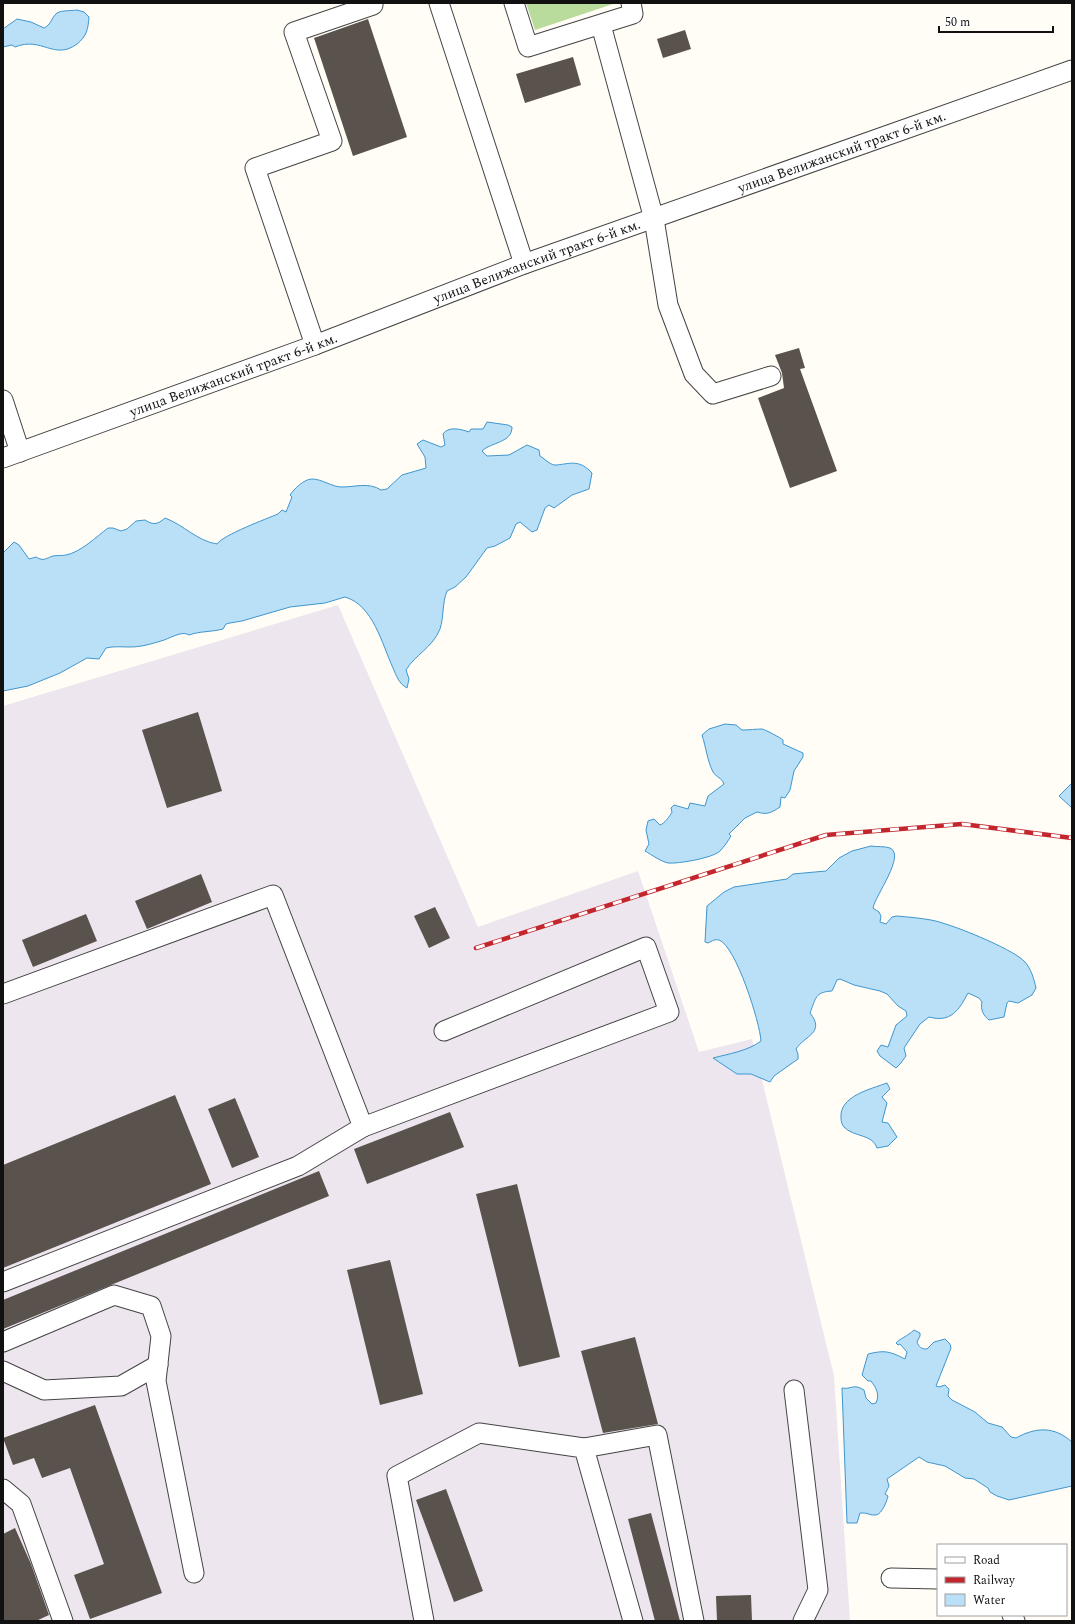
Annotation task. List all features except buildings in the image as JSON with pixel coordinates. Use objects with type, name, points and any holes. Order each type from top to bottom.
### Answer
[{"type":"street","points":[[315,345],[255,168],[332,141],[294,32],[373,4],[372,3]]},
{"type":"street","points":[[439,3],[524,264]]},
{"type":"street","points":[[514,3],[528,47],[633,14],[631,3]]},
{"type":"street","points":[[601,25],[654,219],[668,305],[694,374],[713,394],[771,376]]},
{"type":"street","name":"улица Велижанский тракт 6-й км.","points":[[11,455],[315,345],[524,264],[1072,70]]},
{"type":"street","points":[[3,400],[11,455]]},
{"type":"street","points":[[3,994],[273,895],[363,1127]]},
{"type":"street","points":[[3,1282],[298,1166],[363,1127],[669,1012],[646,947],[444,1031]]},
{"type":"street","points":[[3,1342],[114,1295],[151,1306],[161,1336],[156,1381],[194,1573]]},
{"type":"street","points":[[3,1371],[44,1390],[121,1386],[158,1365]]},
{"type":"street","points":[[794,1390],[818,1590],[803,1621]]},
{"type":"street","points":[[424,1621],[397,1476],[479,1433],[584,1448],[657,1436],[694,1621]]},
{"type":"street","points":[[584,1448],[634,1621]]},
{"type":"street","points":[[3,1489],[21,1504],[63,1621]]},
{"type":"street","points":[[891,1578],[937,1579]]},
{"type":"shaded area","points":[[338,605],[478,927],[638,871],[699,1052],[752,1039],[834,1376],[850,1621],[3,1621],[3,706]]},
{"type":"green space","points":[[526,3],[616,3],[535,30]]},
{"type":"water","points":[[77,10],[84,12],[89,17],[87,29],[85,35],[80,41],[69,49],[54,50],[33,44],[3,47],[3,29],[17,19],[31,22],[44,28],[57,13]]},
{"type":"water","points":[[487,422],[512,427],[509,436],[482,451],[487,456],[509,455],[527,445],[539,450],[540,456],[555,465],[576,463],[584,466],[592,473],[589,489],[572,495],[554,508],[549,505],[545,508],[537,530],[532,532],[520,522],[516,524],[510,538],[495,546],[487,548],[466,577],[455,587],[447,591],[444,600],[440,629],[429,646],[406,670],[409,679],[407,688],[400,682],[370,617],[355,601],[345,597],[325,603],[290,607],[242,621],[226,624],[223,629],[219,630],[189,635],[179,634],[142,646],[106,648],[99,659],[87,658],[60,673],[28,686],[3,691],[3,553],[14,542],[19,545],[29,559],[36,557],[45,559],[53,556],[66,555],[77,551],[108,528],[121,531],[127,529],[136,521],[145,520],[155,524],[165,518],[203,540],[217,544],[227,536],[278,514],[282,510],[286,512],[292,497],[290,495],[297,487],[309,479],[316,479],[338,487],[372,486],[381,490],[387,489],[402,475],[426,468],[425,457],[417,444],[423,440],[441,447],[445,445],[443,434],[445,431],[459,429],[469,432],[471,429],[483,429]]},
{"type":"water","points":[[725,724],[736,725],[742,730],[763,729],[782,739],[783,744],[803,753],[803,757],[794,771],[790,790],[785,798],[781,797],[780,807],[777,809],[766,813],[757,812],[745,818],[729,834],[731,836],[729,840],[716,854],[679,863],[668,863],[662,861],[645,851],[649,844],[646,830],[648,821],[654,819],[660,825],[662,824],[671,814],[671,808],[674,805],[688,809],[690,803],[705,806],[708,796],[724,784],[722,780],[713,772],[709,763],[702,735],[709,729]]},
{"type":"water","points":[[1072,783],[1072,808],[1059,796]]},
{"type":"water","points":[[871,846],[888,847],[894,852],[892,867],[873,908],[879,912],[881,916],[880,922],[886,924],[892,917],[897,916],[931,920],[965,931],[994,943],[1017,956],[1029,967],[1036,988],[1032,995],[1018,1003],[1009,1001],[1007,1003],[1004,1017],[989,1020],[983,1012],[982,1002],[979,998],[968,993],[958,1010],[949,1017],[929,1017],[920,1024],[904,1048],[906,1056],[896,1068],[880,1056],[877,1051],[881,1045],[888,1047],[896,1025],[907,1016],[906,1011],[898,1006],[887,994],[854,985],[840,979],[837,980],[832,991],[819,994],[815,1000],[810,1013],[816,1025],[815,1030],[796,1049],[798,1059],[774,1076],[770,1082],[751,1074],[737,1074],[713,1058],[738,1052],[756,1044],[761,1041],[760,1032],[746,986],[733,956],[726,945],[719,940],[708,943],[705,942],[707,906],[724,892],[734,887],[787,879],[793,874],[826,871],[839,858],[852,851]]},
{"type":"water","points":[[887,1083],[890,1089],[882,1097],[887,1103],[882,1122],[888,1123],[897,1137],[888,1146],[877,1148],[875,1143],[871,1140],[852,1133],[844,1127],[841,1120],[842,1110],[845,1104],[857,1094]]},
{"type":"water","points":[[914,1330],[920,1333],[917,1342],[922,1348],[927,1349],[934,1342],[945,1339],[950,1344],[951,1348],[936,1386],[939,1387],[945,1385],[949,1389],[948,1396],[952,1400],[975,1412],[988,1423],[1002,1427],[1011,1437],[1016,1438],[1023,1434],[1038,1430],[1045,1430],[1058,1433],[1072,1442],[1072,1486],[1009,1500],[990,1492],[988,1488],[974,1479],[965,1478],[945,1466],[927,1462],[919,1457],[887,1479],[889,1486],[885,1494],[888,1496],[882,1510],[878,1514],[874,1515],[860,1513],[857,1523],[847,1523],[842,1388],[860,1388],[864,1390],[866,1398],[872,1404],[876,1403],[878,1397],[876,1389],[871,1381],[868,1381],[862,1375],[868,1354],[887,1352],[905,1359],[907,1352],[900,1344],[898,1345],[896,1343]]},
{"type":"railway","points":[[476,948],[826,835],[962,824],[1072,838]]}]
